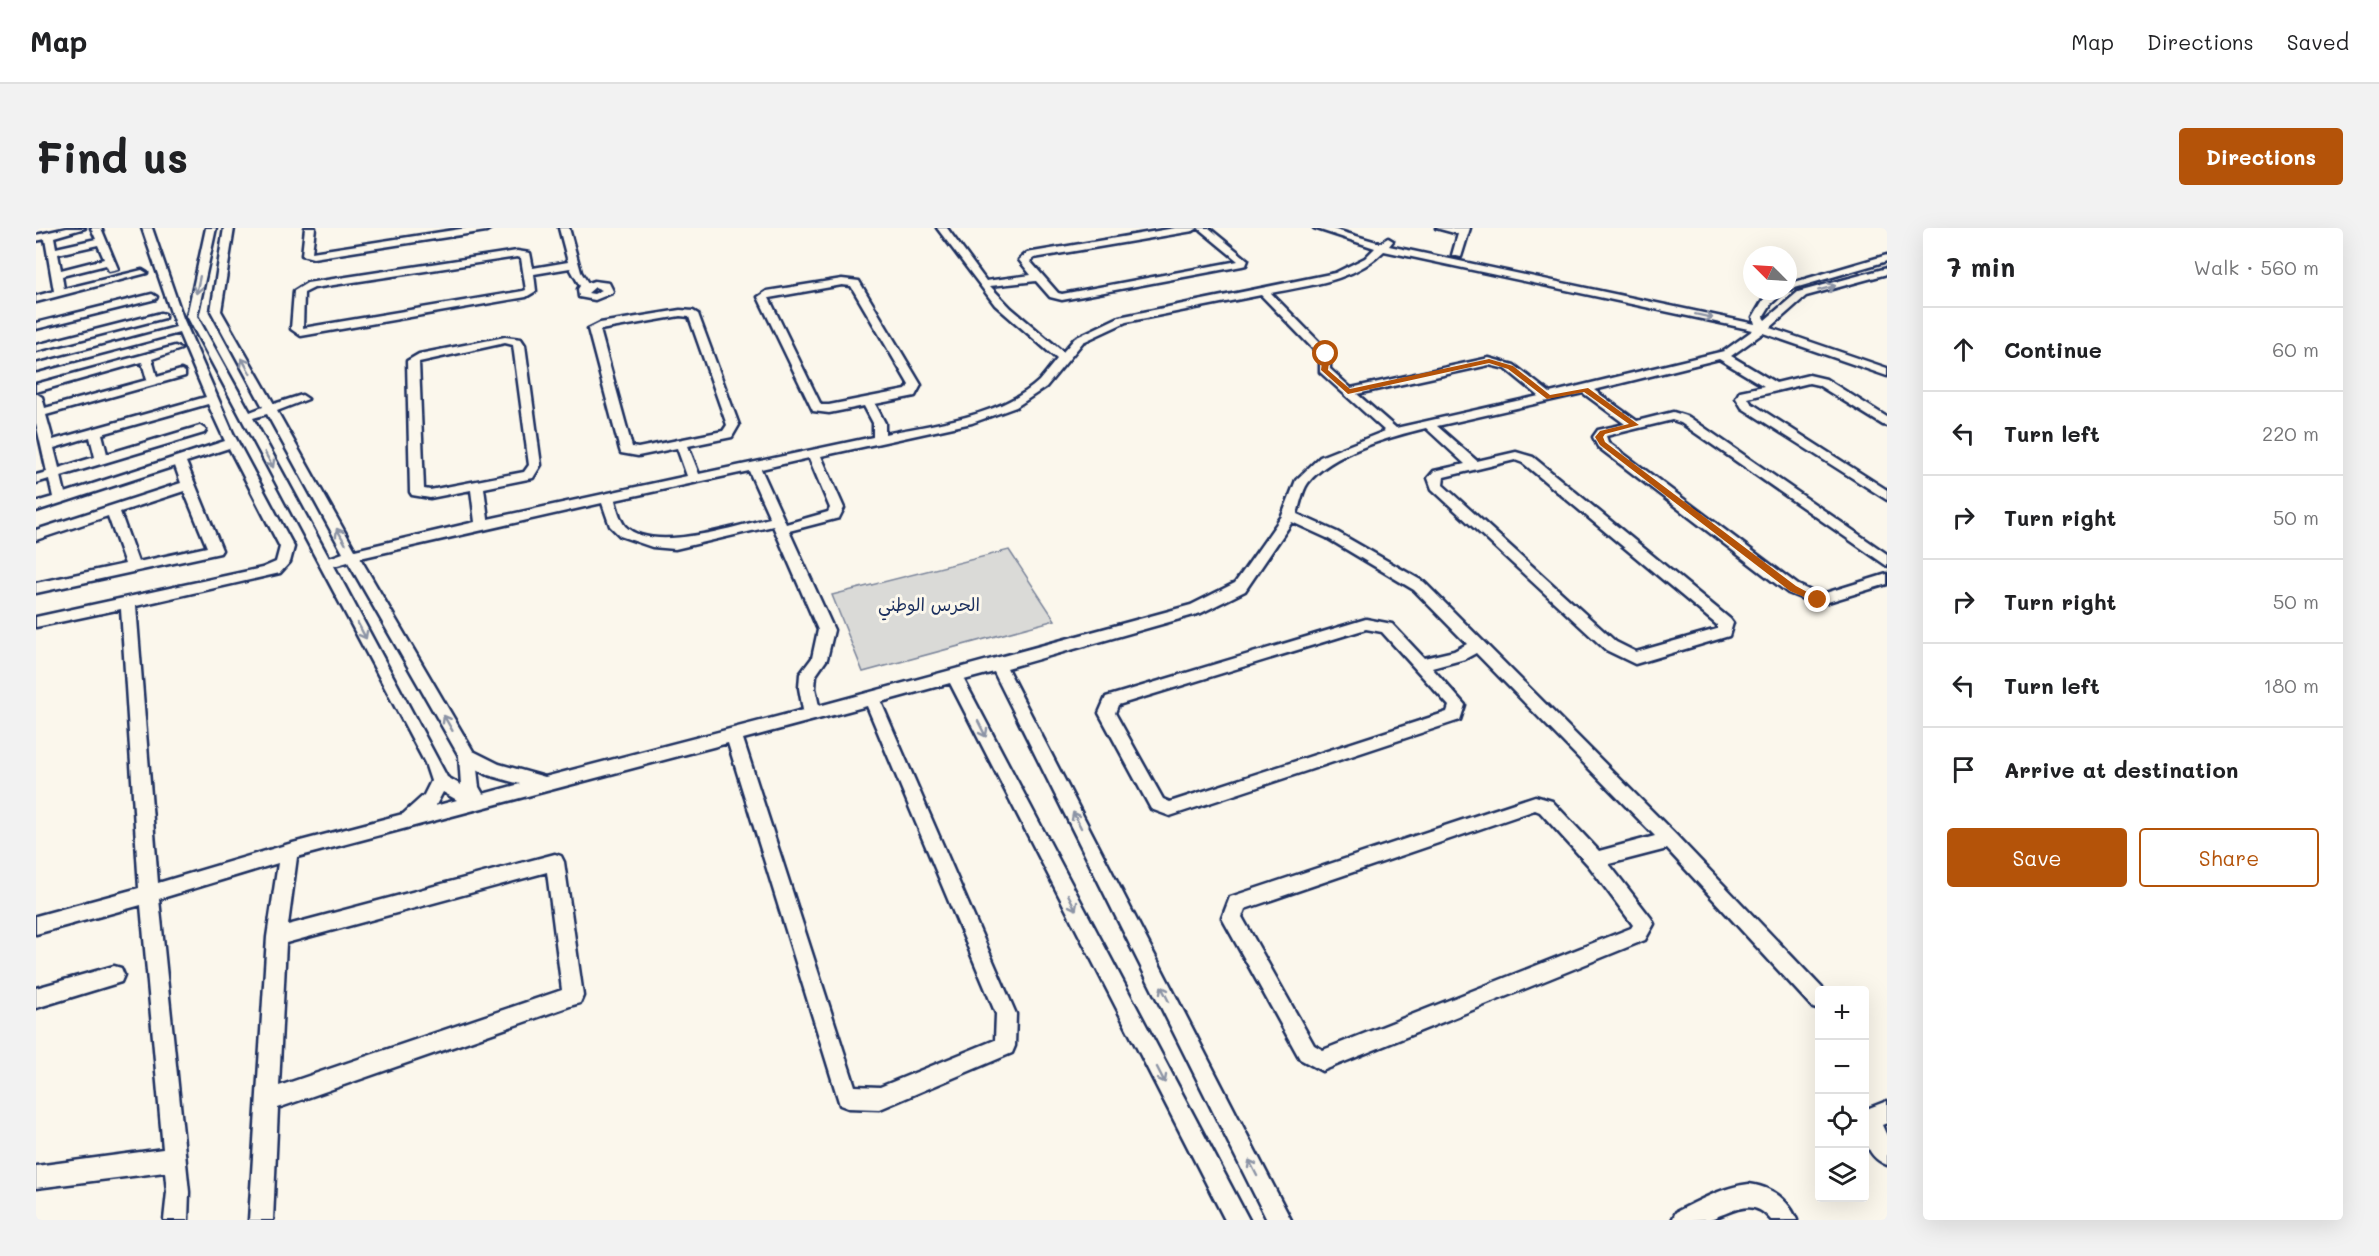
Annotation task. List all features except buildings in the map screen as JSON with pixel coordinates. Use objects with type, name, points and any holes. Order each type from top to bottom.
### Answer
[{"type":"street","points":[[36,238],[80,228]]},
{"type":"street","points":[[96,228],[117,279]]},
{"type":"street","points":[[36,622],[263,573],[280,568],[284,563],[287,547],[232,444],[212,399],[182,329],[147,228]]},
{"type":"street","points":[[211,228],[192,316],[433,763],[440,781],[477,802]]},
{"type":"street","points":[[229,228],[216,311],[467,756],[470,788],[477,802]]},
{"type":"street","points":[[310,228],[306,255],[486,228]]},
{"type":"street","points":[[564,228],[574,264],[586,287]]},
{"type":"street","points":[[942,228],[998,302],[1034,335],[1053,347],[1063,359]]},
{"type":"street","points":[[1192,228],[1027,257],[1024,260],[1054,295],[1069,297],[1242,263],[1243,260],[1203,228]]},
{"type":"street","points":[[1319,228],[1385,244],[1764,323],[1887,372]]},
{"type":"street","points":[[1347,228],[1385,244],[1457,255],[1764,323],[1887,361]]},
{"type":"street","points":[[1441,228],[1464,230],[1457,255]]},
{"type":"street","points":[[49,235],[60,293]]},
{"type":"street","points":[[52,252],[101,241]]},
{"type":"street","points":[[1034,335],[1056,342],[1079,340],[1123,318],[1338,276],[1358,268],[1385,244]]},
{"type":"street","points":[[517,254],[526,255],[529,272],[531,291],[519,296],[301,333],[297,329],[299,291],[311,285],[517,254]]},
{"type":"street","points":[[1797,284],[1887,258]]},
{"type":"street","points":[[56,274],[110,261]]},
{"type":"street","points":[[529,272],[574,264]]},
{"type":"street","points":[[36,925],[290,852],[955,677],[1196,609],[1240,587],[1289,516],[1301,483],[1325,460],[1393,432],[1585,390],[1720,354],[1739,347],[1764,323],[1802,294],[1887,271]]},
{"type":"street","points":[[36,299],[142,273]]},
{"type":"street","points":[[985,284],[1039,277]]},
{"type":"street","points":[[842,282],[855,283],[915,385],[911,393],[868,402],[829,409],[817,408],[763,297],[767,294],[842,282]]},
{"type":"street","points":[[1262,290],[1326,354],[1324,370],[1393,432]]},
{"type":"street","points":[[36,326],[152,297]]},
{"type":"street","points":[[1764,323],[1763,306],[1768,300]]},
{"type":"street","points":[[125,303],[134,323]]},
{"type":"street","points":[[680,313],[693,314],[733,425],[728,434],[681,443],[638,452],[626,450],[594,333],[600,326],[680,313]]},
{"type":"street","points":[[36,348],[161,316]]},
{"type":"street","points":[[72,317],[76,338]]},
{"type":"street","points":[[36,368],[182,329]]},
{"type":"street","points":[[505,340],[517,341],[535,465],[528,475],[477,485],[430,494],[417,492],[411,365],[419,357],[505,340]]},
{"type":"street","points":[[326,564],[352,555],[482,525],[968,420],[1012,404],[1042,384],[1079,340]]},
{"type":"street","points":[[36,388],[175,349]]},
{"type":"street","points":[[1720,354],[1774,387]]},
{"type":"street","points":[[146,357],[153,382]]},
{"type":"street","points":[[1348,392],[1489,361],[1510,367],[1549,398]]},
{"type":"street","points":[[86,374],[93,399]]},
{"type":"street","points":[[40,413],[181,374]]},
{"type":"street","points":[[1887,422],[1822,382],[1809,379],[1744,394],[1742,398],[1746,405],[1887,496]]},
{"type":"street","points":[[1585,390],[1635,425]]},
{"type":"street","points":[[36,398],[44,441],[60,499]]},
{"type":"street","points":[[44,441],[65,440],[212,399]]},
{"type":"street","points":[[245,417],[302,399]]},
{"type":"street","points":[[868,402],[879,423],[879,440]]},
{"type":"street","points":[[164,411],[173,438]]},
{"type":"street","points":[[1887,561],[1685,420],[1673,416],[1602,433],[1599,437],[1602,444],[1793,588],[1818,600],[1887,579]]},
{"type":"street","points":[[1429,425],[1474,466]]},
{"type":"street","points":[[36,479],[200,430]]},
{"type":"street","points":[[95,432],[102,459]]},
{"type":"street","points":[[681,443],[694,480]]},
{"type":"street","points":[[36,507],[232,444]]},
{"type":"street","points":[[607,498],[617,526],[625,533],[652,542],[675,544],[834,515],[837,508],[814,454]]},
{"type":"street","points":[[1516,456],[1528,460],[1725,623],[1724,632],[1635,658],[1611,646],[1437,486],[1435,478],[1439,474],[1474,466],[1516,456]]},
{"type":"street","points":[[36,588],[215,550],[179,460]]},
{"type":"street","points":[[754,467],[826,630],[819,659],[808,674],[807,688],[812,714]]},
{"type":"street","points":[[36,535],[189,485]]},
{"type":"street","points":[[477,485],[482,525]]},
{"type":"street","points":[[113,510],[133,567]]},
{"type":"street","points":[[1289,516],[1332,535],[1419,586],[1670,840],[1815,996]]},
{"type":"street","points":[[128,602],[148,894],[178,1192],[176,1220]]},
{"type":"street","points":[[1366,624],[1387,628],[1420,665],[1457,705],[1454,716],[1170,809],[1157,804],[1107,713],[1112,701],[1366,624]]},
{"type":"street","points":[[1420,665],[1459,655],[1478,645]]},
{"type":"street","points":[[998,665],[1279,1220]]},
{"type":"street","points":[[955,677],[1237,1220]]},
{"type":"street","points":[[734,735],[849,1097],[880,1098],[1005,1046],[1006,1014],[872,699]]},
{"type":"street","points":[[467,756],[481,765],[512,777],[545,784]]},
{"type":"street","points":[[406,821],[430,800],[440,781]]},
{"type":"street","points":[[1534,803],[1546,806],[1595,861],[1644,924],[1638,934],[1322,1061],[1307,1052],[1232,918],[1237,903],[1534,803]]},
{"type":"street","points":[[1595,861],[1670,840]]},
{"type":"street","points":[[261,1220],[277,937],[290,852]]},
{"type":"street","points":[[268,1101],[573,996],[555,862],[277,937]]},
{"type":"street","points":[[36,998],[114,975]]},
{"type":"street","points":[[1887,1112],[1870,1119],[1872,1134],[1887,1154]]},
{"type":"street","points":[[36,1177],[175,1159]]},
{"type":"street","points":[[1683,1220],[1740,1196],[1770,1202],[1785,1220]]},
{"type":"shaded area","points":[[1009,550],[1055,620],[863,672],[832,595]]},
{"type":"district","name":"الحرس الوطني","points":[[929,605]]},
{"type":"route","points":[[1326,354],[1324,370],[1348,392],[1489,361],[1510,367],[1549,398],[1585,390],[1635,425],[1602,433],[1599,437],[1602,444],[1793,588],[1818,600]]}]
